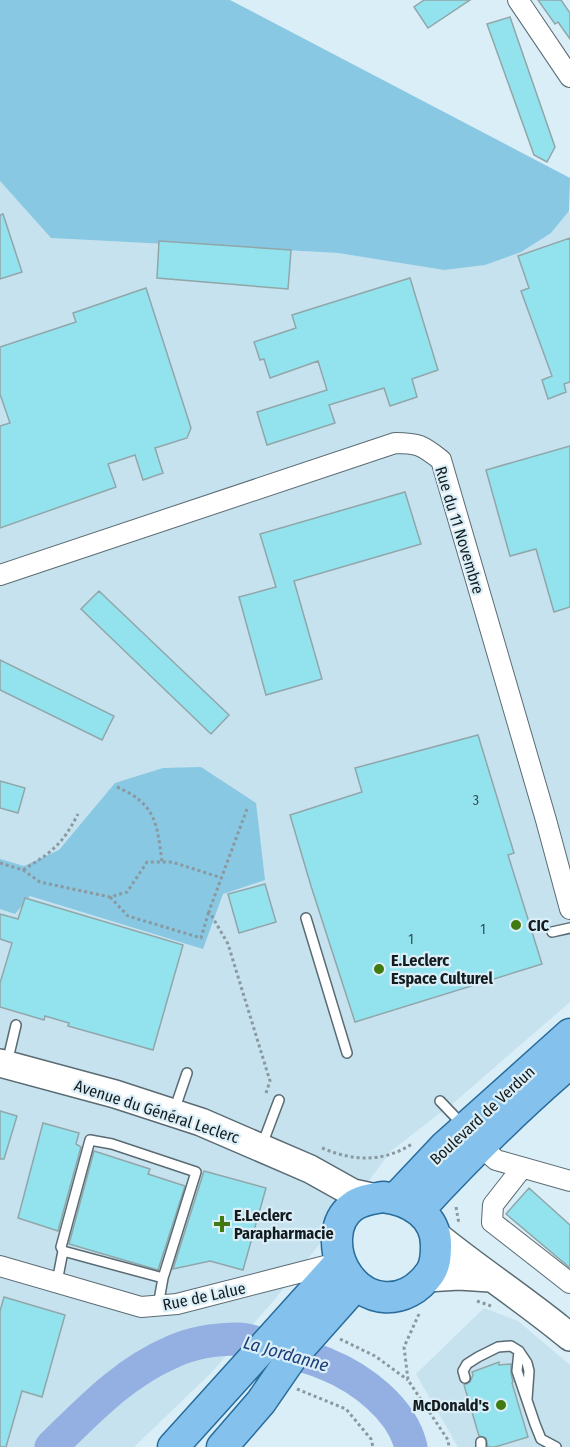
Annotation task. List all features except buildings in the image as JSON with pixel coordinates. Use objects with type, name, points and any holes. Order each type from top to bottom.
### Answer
[{"type":"main road","name":"Boulevard de Verdun","points":[[473,1137],[570,1034]]},
{"type":"main road","name":"Boulevard de Verdun","points":[[397,1202],[473,1137],[534,1094],[570,1063]]},
{"type":"main road","points":[[367,1199],[397,1202],[433,1227],[436,1235],[436,1257],[431,1272],[408,1292],[386,1298],[373,1296],[362,1291],[348,1274],[336,1250],[340,1225],[352,1207],[367,1199]]},
{"type":"main road","points":[[173,1447],[287,1319],[348,1274]]},
{"type":"main road","points":[[222,1447],[316,1328],[348,1274]]},
{"type":"street","points":[[518,0],[570,77]]},
{"type":"street","name":"Rue du 11 Novembre","points":[[0,575],[395,443],[415,443],[428,449],[441,460],[570,909]]},
{"type":"street","name":"Avenue du Général Leclerc","points":[[3,1064],[115,1094],[201,1122],[261,1148],[313,1157],[353,1193],[397,1202]]},
{"type":"street","points":[[473,1137],[496,1160],[570,1181]]},
{"type":"street","points":[[313,1157],[333,1201],[340,1225]]},
{"type":"street","points":[[522,1168],[493,1205],[492,1222],[570,1283]]},
{"type":"street","points":[[436,1235],[570,1337]]},
{"type":"street","name":"Rue de Lalue","points":[[0,1266],[141,1307],[177,1304],[272,1281],[348,1274]]},
{"type":"street","points":[[426,1278],[459,1276],[490,1278]]},
{"type":"lane","points":[[306,918],[347,1053]]},
{"type":"lane","points":[[552,932],[570,928]]},
{"type":"lane","points":[[3,1064],[16,1025]]},
{"type":"lane","points":[[173,1113],[187,1073]]},
{"type":"lane","points":[[261,1148],[279,1100]]},
{"type":"lane","points":[[440,1101],[473,1137]]},
{"type":"lane","points":[[57,1282],[63,1251],[61,1247],[90,1140],[112,1144],[196,1172],[163,1278],[158,1306]]},
{"type":"lane","points":[[63,1251],[163,1278]]},
{"type":"lane","points":[[465,1378],[463,1371],[467,1364],[478,1357],[505,1345],[519,1351],[517,1371],[541,1439],[556,1447]]},
{"type":"path","points":[[117,787],[134,795],[148,809],[158,831],[162,862]]},
{"type":"path","points":[[110,897],[128,916],[201,938],[247,809]]},
{"type":"path","points":[[22,870],[46,856],[66,837],[78,814]]},
{"type":"path","points":[[0,862],[22,870],[40,882],[110,897],[127,892],[147,862],[172,862],[222,878]]},
{"type":"path","points":[[209,911],[228,944],[270,1080],[266,1095]]},
{"type":"path","points":[[313,1157],[341,1156],[369,1160],[401,1150],[417,1140]]},
{"type":"path","points":[[472,1299],[498,1309]]},
{"type":"path","points":[[408,1380],[404,1347],[419,1313]]},
{"type":"path","points":[[316,1328],[375,1356],[408,1380],[448,1440],[449,1447]]},
{"type":"path","points":[[268,1391],[346,1409],[371,1439],[374,1447]]},
{"type":"shaded area","points":[[0,0],[230,0],[570,178],[569,211],[551,233],[521,252],[485,265],[444,270],[338,253],[51,238],[0,181]]},
{"type":"shaded area","points":[[0,181],[51,238],[338,253],[444,270],[551,233],[569,211],[570,213],[570,1002],[457,1100],[391,1151],[348,1209],[211,1373],[134,1447],[0,1447]]},
{"type":"shaded area","points":[[201,767],[256,803],[265,880],[223,894],[203,949],[30,896],[15,914],[0,909],[0,859],[24,866],[59,850],[115,783],[163,768]]},
{"type":"shaded area","points":[[484,1308],[518,1321],[570,1365],[570,1447],[458,1447],[416,1374]]},
{"type":"waterway","name":"La Jordanne","points":[[51,1447],[107,1394],[154,1361],[196,1344],[239,1339],[314,1359],[366,1386],[399,1420],[411,1447]]},
{"type":"place","name":"CIC","points":[[516,925]]},
{"type":"place","name":"E.Leclerc Espace Culturel","points":[[379,969]]},
{"type":"place","name":"E.Leclerc Parapharmacie","points":[[222,1224]]},
{"type":"place","name":"McDonald's","points":[[501,1405]]}]
